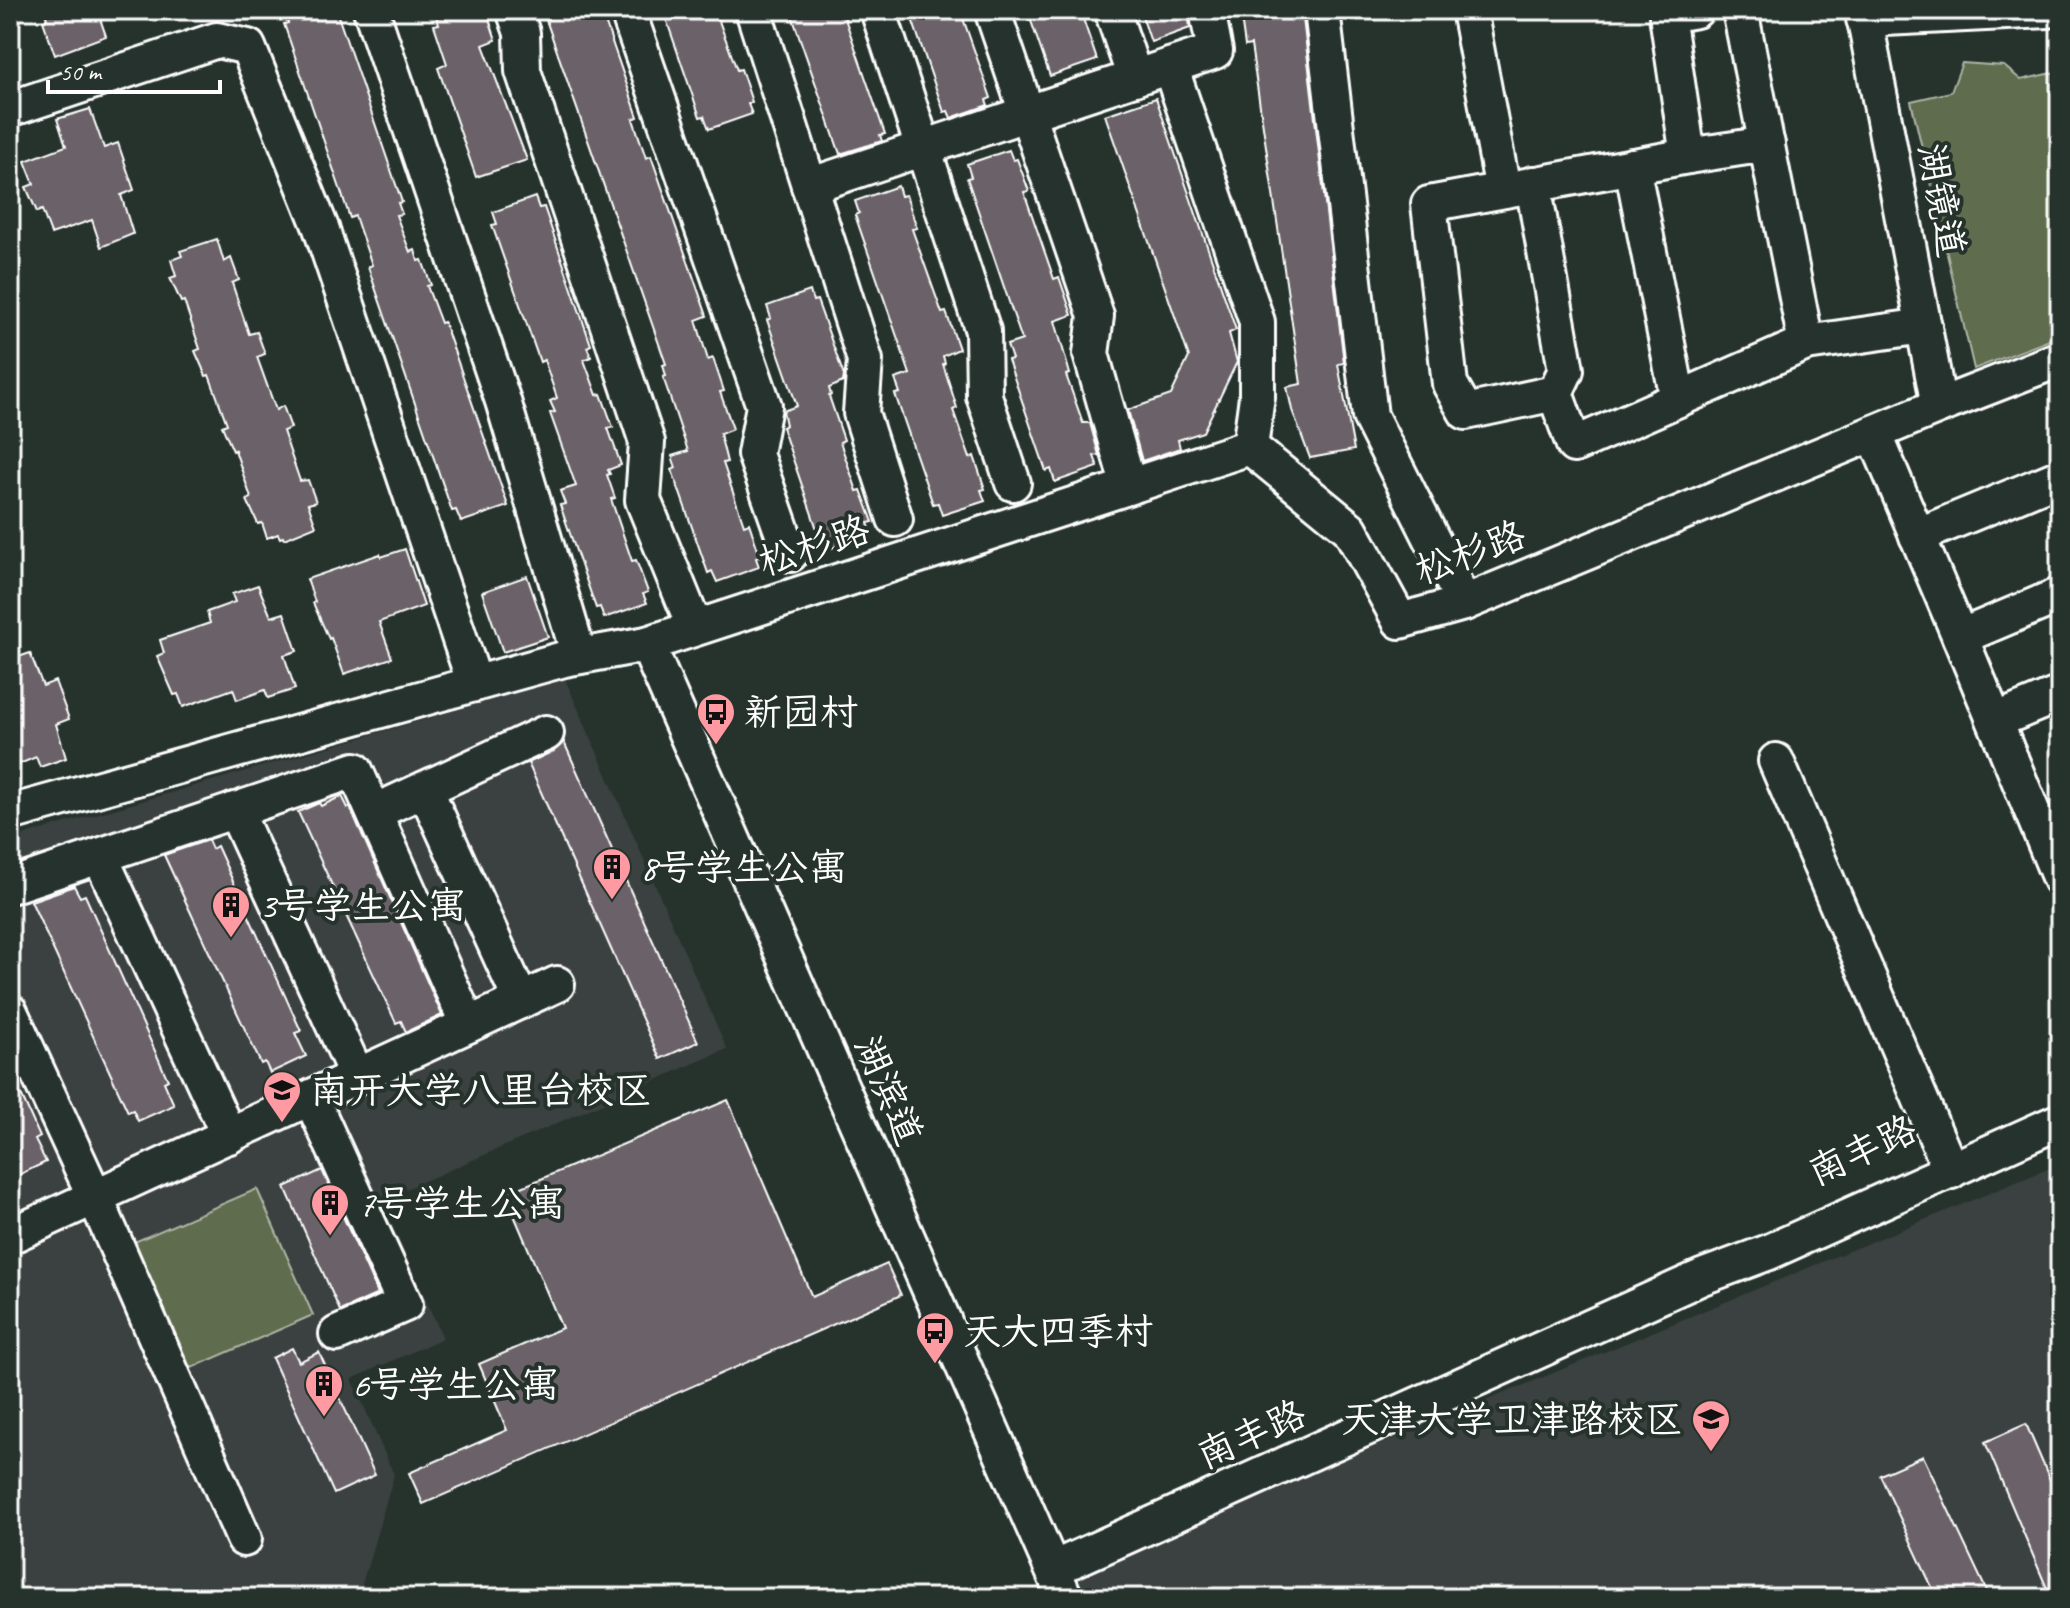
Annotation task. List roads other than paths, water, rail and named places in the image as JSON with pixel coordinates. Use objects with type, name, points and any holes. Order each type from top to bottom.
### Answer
[{"type":"street","points":[[371,10],[503,401],[579,656]]},
{"type":"street","points":[[514,10],[522,33],[523,71],[647,442],[643,500],[695,628]]},
{"type":"street","points":[[631,10],[631,21],[764,406],[755,454],[790,554]]},
{"type":"street","points":[[753,10],[865,360],[861,413],[895,519]]},
{"type":"street","points":[[878,10],[983,331],[984,396],[1013,483]]},
{"type":"street","points":[[992,10],[1096,316],[1091,354],[1125,473]]},
{"type":"street","points":[[1112,10],[1135,78]]},
{"type":"street","points":[[809,186],[1215,51],[1207,10]]},
{"type":"street","points":[[1322,10],[1370,416],[1464,603]]},
{"type":"street","points":[[1469,10],[1566,370],[1555,393],[1574,445],[1806,343],[1924,326]]},
{"type":"street","points":[[1688,156],[1667,15],[1696,10]]},
{"type":"street","points":[[1740,10],[1806,343]]},
{"type":"street","points":[[1864,14],[2049,10]]},
{"type":"street","name":"湖镜道","points":[[1864,14],[1939,406]]},
{"type":"street","points":[[10,109],[217,40],[248,47],[321,228],[475,684]]},
{"type":"street","points":[[1170,66],[1257,322],[1257,397],[1250,447]]},
{"type":"street","points":[[1555,393],[1466,412],[1450,384],[1429,204],[1767,144]]},
{"type":"street","points":[[1632,166],[1678,399]]},
{"type":"street","name":"松杉路","points":[[10,813],[579,656],[647,644],[1250,447],[1350,529],[1400,621],[1464,603],[2060,359]]},
{"type":"street","points":[[1874,433],[2060,879]]},
{"type":"street","points":[[1917,536],[2060,477]]},
{"type":"street","points":[[1960,637],[2060,595]]},
{"type":"street","name":"湖滨道","points":[[647,644],[1059,1584]]},
{"type":"street","points":[[1995,721],[2060,694]]},
{"type":"street","points":[[375,812],[546,733]]},
{"type":"street","points":[[1776,761],[1948,1165]]},
{"type":"street","points":[[10,886],[355,770],[468,1025]]},
{"type":"street","points":[[425,789],[521,1001]]},
{"type":"street","points":[[235,810],[357,1076]]},
{"type":"street","points":[[100,856],[229,1136]]},
{"type":"street","points":[[10,1236],[557,984]]},
{"type":"street","points":[[10,1012],[95,1197],[244,1539]]},
{"type":"street","points":[[311,1098],[405,1304],[337,1334]]},
{"type":"street","name":"南丰路","points":[[1059,1584],[1702,1277],[1769,1252],[2060,1107]]},
{"type":"street","name":"南丰路","points":[[1948,1165],[2060,1121]]},
{"type":"place","name":"新园村","points":[[716,746]]},
{"type":"place","name":"8号学生公寓","points":[[612,901]]},
{"type":"place","name":"3号学生公寓","points":[[231,939]]},
{"type":"place","name":"南开大学八里台校区","points":[[282,1124]]},
{"type":"place","name":"7号学生公寓","points":[[330,1237]]},
{"type":"place","name":"天大四季村","points":[[935,1365]]},
{"type":"place","name":"6号学生公寓","points":[[324,1418]]},
{"type":"place","name":"天津大学卫津路校区","points":[[1711,1453]]}]
